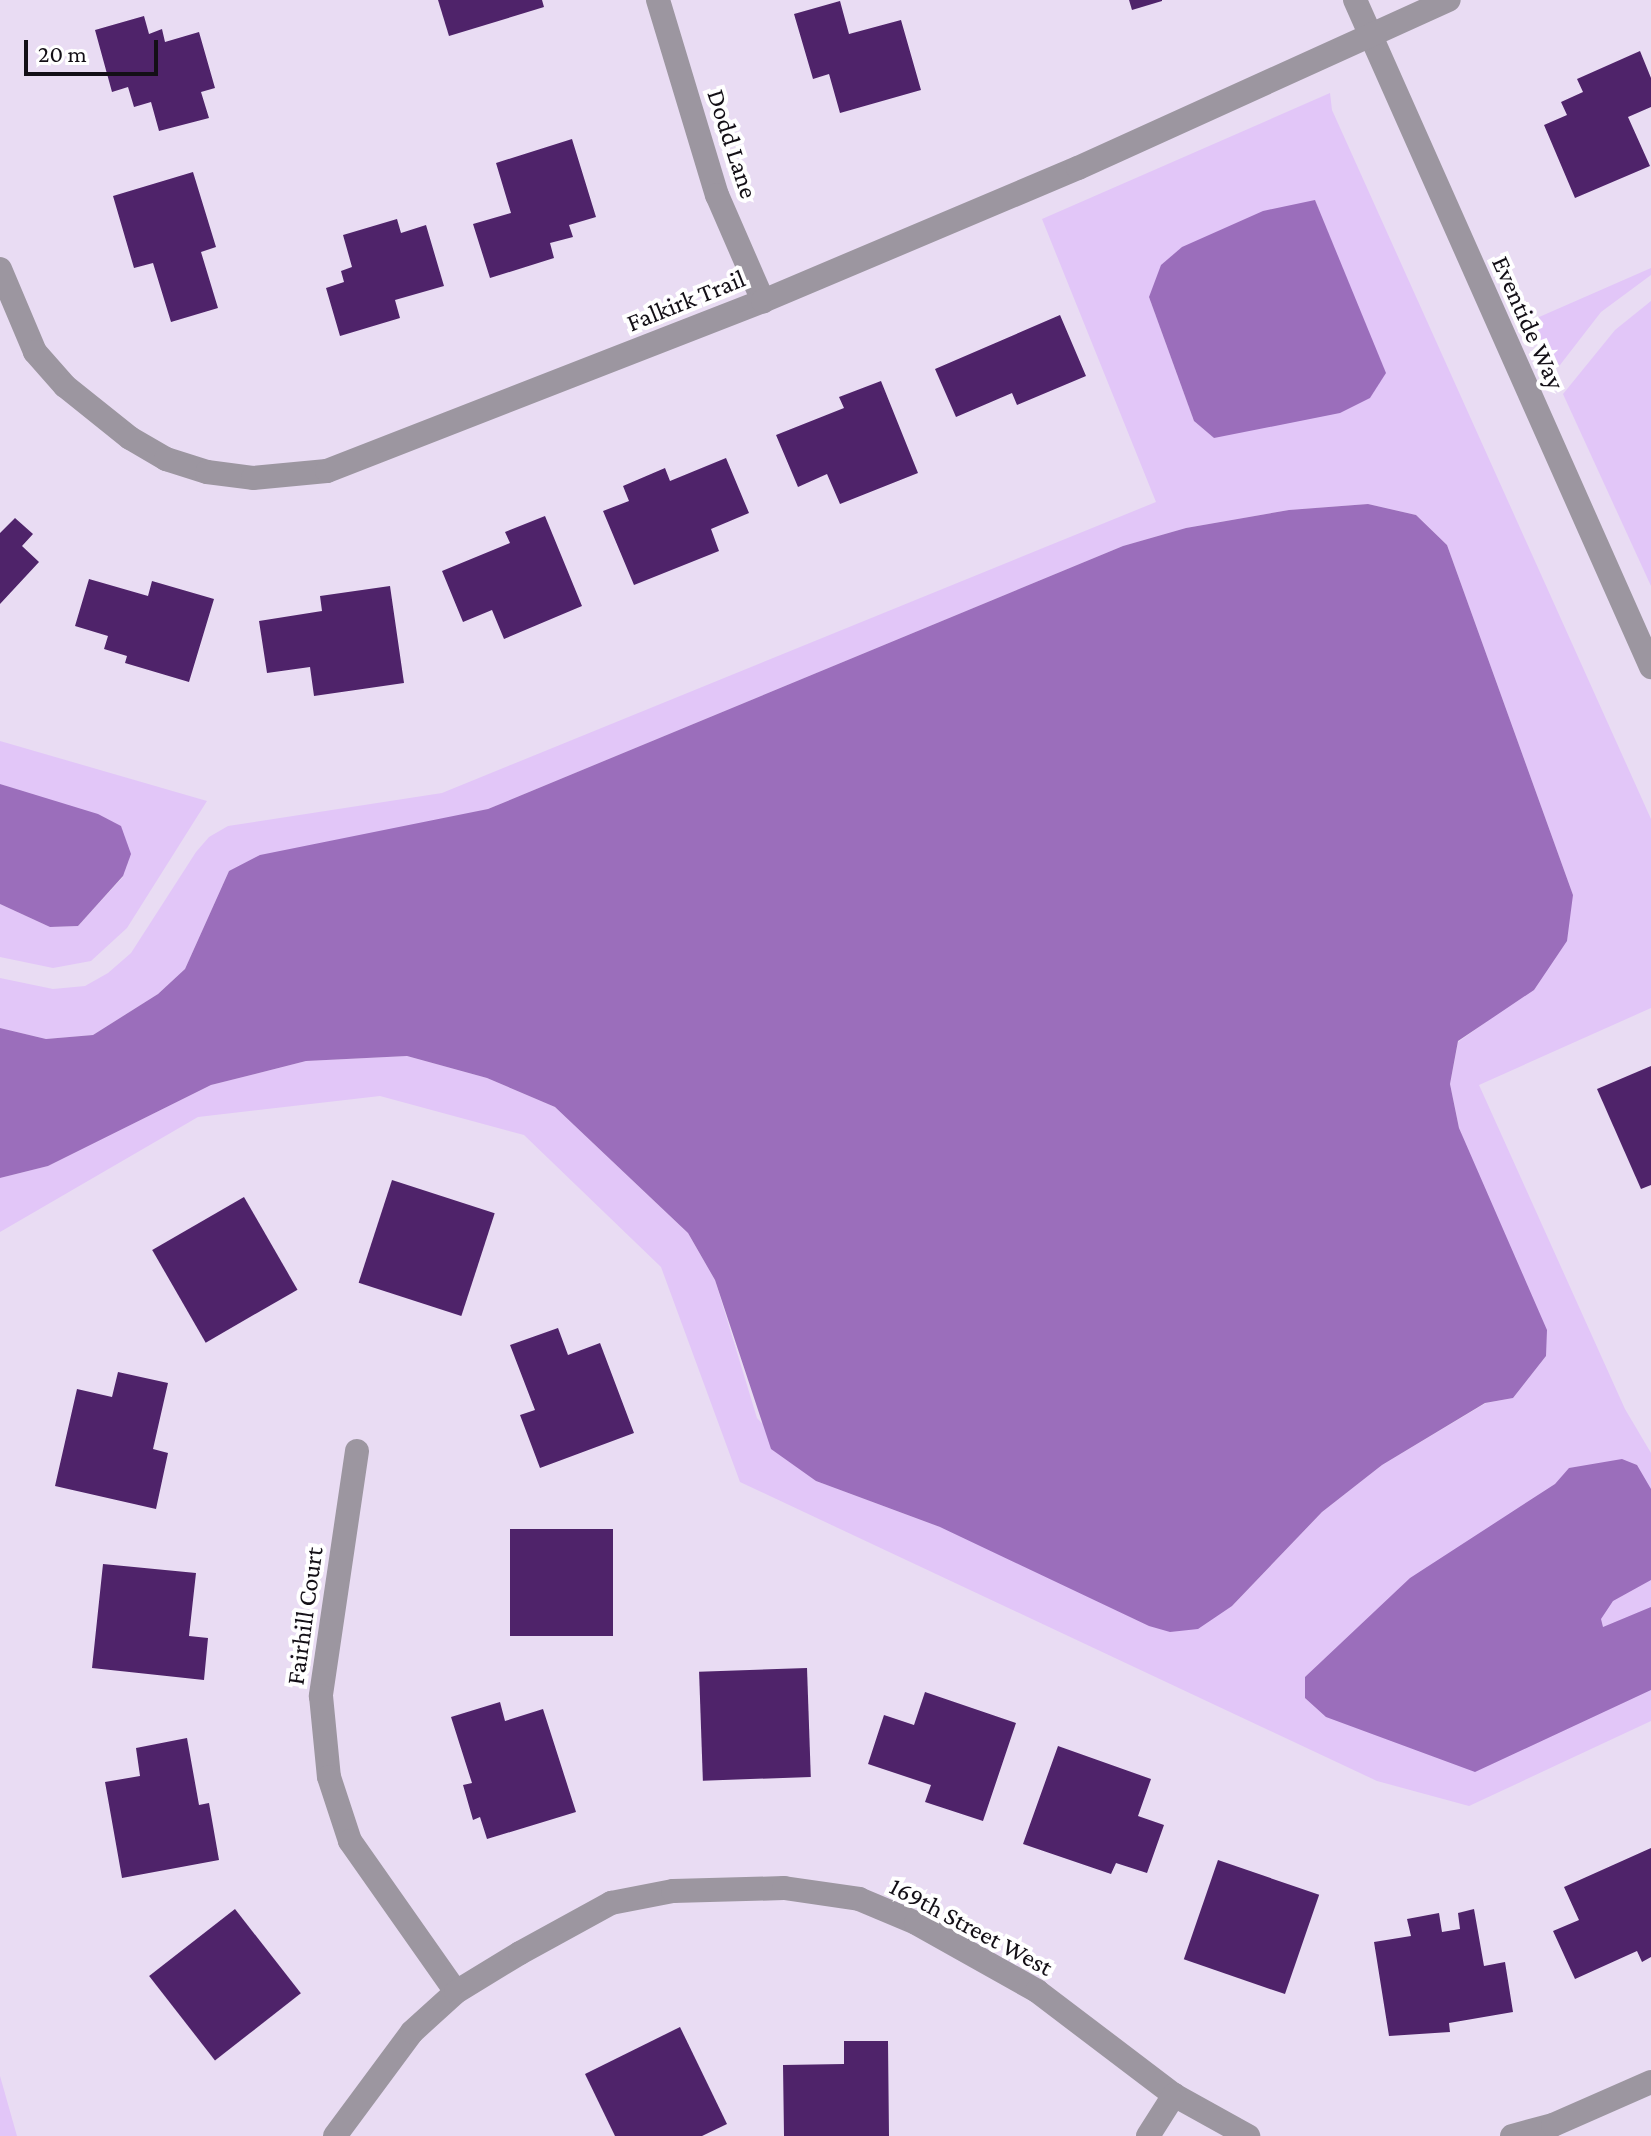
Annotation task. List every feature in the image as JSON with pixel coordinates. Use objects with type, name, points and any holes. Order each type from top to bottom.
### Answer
[{"type":"street","name":"Dodd Lane","points":[[658,0],[717,195],[763,301]]},
{"type":"street","name":"Eventide Way","points":[[1355,0],[1651,667]]},
{"type":"street","name":"Falkirk Trail","points":[[0,269],[35,352],[65,386],[130,438],[166,459],[253,478],[327,471],[416,440],[763,301],[1449,0]]},
{"type":"street","name":"Fairhill Court","points":[[357,1451],[321,1696],[329,1777],[350,1841],[456,1992]]},
{"type":"street","name":"169th Street West","points":[[335,2136],[412,2032],[456,1992],[611,1903],[673,1891],[784,1888],[859,1899],[916,1923],[1037,1991],[1174,2095],[1248,2136]]},
{"type":"street","points":[[1512,2136],[1553,2125],[1651,2082]]},
{"type":"street","points":[[1148,2136],[1174,2095]]},
{"type":"shaded area","points":[[1330,93],[1332,110],[1651,819],[1651,1008],[1479,1085],[1625,1409],[1651,1453],[1651,1721],[1469,1806],[1377,1781],[740,1482],[661,1267],[524,1135],[380,1096],[198,1117],[0,1232],[0,1178],[48,1166],[211,1085],[306,1061],[407,1056],[487,1078],[555,1107],[688,1233],[715,1280],[757,1418],[816,1481],[940,1527],[1232,1606],[1322,1512],[1382,1465],[1486,1403],[1513,1398],[1546,1356],[1459,1128],[1450,1084],[1458,1042],[1486,1022],[1573,895],[1447,545],[1416,515],[1368,504],[1289,510],[1186,528],[1123,546],[488,809],[229,871],[185,969],[158,994],[93,1035],[46,1039],[0,1028],[0,978],[53,989],[85,986],[108,973],[131,953],[196,852],[209,837],[228,826],[442,793],[1156,502],[1042,219]],"holes":[[[1315,200],[1348,283],[1214,438],[1194,421],[1149,297]]]},
{"type":"shaded area","points":[[1315,200],[1386,373],[1370,398],[1340,413],[1214,438],[1194,421],[1149,297],[1161,265],[1182,247],[1263,211]]},
{"type":"shaded area","points":[[1651,268],[1651,275],[1601,312],[1560,365],[1551,367],[1530,321]]},
{"type":"shaded area","points":[[1651,301],[1651,586],[1563,394],[1615,330]]},
{"type":"shaded area","points":[[1368,504],[1416,515],[1447,545],[1573,895],[1567,941],[1534,990],[1458,1041],[1450,1084],[1459,1128],[1547,1330],[1546,1356],[1513,1398],[1485,1403],[1382,1465],[1322,1512],[1232,1606],[1198,1629],[1170,1632],[1149,1626],[940,1527],[816,1481],[771,1449],[715,1280],[688,1233],[555,1107],[487,1078],[407,1056],[306,1061],[211,1085],[48,1166],[0,1178],[0,1028],[46,1039],[93,1035],[158,994],[185,969],[229,871],[260,855],[488,809],[1123,546],[1186,528],[1289,510]]},
{"type":"shaded area","points":[[0,741],[207,801],[127,928],[91,961],[53,968],[0,957],[0,904],[50,927],[78,926],[123,877],[121,826],[0,784]]},
{"type":"shaded area","points":[[0,784],[98,814],[121,826],[131,854],[123,876],[78,926],[50,927],[0,904]]},
{"type":"shaded area","points":[[1622,1459],[1637,1465],[1651,1489],[1651,1580],[1613,1601],[1601,1619],[1603,1627],[1651,1607],[1651,1690],[1475,1772],[1326,1717],[1305,1698],[1305,1677],[1410,1578],[1555,1484],[1569,1468]]},
{"type":"shaded area","points":[[0,2076],[17,2136],[0,2136]]},
{"type":"building","points":[[438,0],[542,0],[544,7],[449,36]]},
{"type":"building","points":[[1129,0],[1162,0],[1162,1],[1132,10]]},
{"type":"building","points":[[840,1],[849,34],[901,20],[921,90],[840,113],[829,74],[813,79],[794,14]]},
{"type":"building","points":[[144,16],[149,34],[162,29],[165,42],[199,32],[215,88],[201,92],[209,118],[159,131],[151,102],[134,107],[128,87],[112,92],[95,30]]},
{"type":"building","points":[[1640,51],[1651,78],[1651,107],[1628,117],[1650,166],[1575,198],[1544,125],[1567,115],[1561,102],[1583,92],[1577,79]]},
{"type":"building","points":[[572,139],[596,217],[569,225],[573,237],[550,243],[554,258],[490,278],[473,224],[511,213],[496,163]]},
{"type":"building","points":[[193,172],[216,247],[201,252],[218,308],[171,322],[153,263],[134,268],[113,196]]},
{"type":"building","points":[[397,219],[401,233],[426,225],[444,286],[395,300],[400,318],[340,336],[326,288],[344,282],[341,271],[352,267],[343,235]]},
{"type":"building","points":[[1060,315],[1086,376],[1017,405],[1012,393],[956,417],[935,369]]},
{"type":"building","points":[[881,381],[918,473],[840,504],[827,474],[798,487],[776,435],[844,408],[839,397]]},
{"type":"building","points":[[726,458],[749,513],[711,529],[719,551],[634,585],[603,511],[629,501],[623,486],[665,468],[670,481]]},
{"type":"building","points":[[545,516],[582,606],[504,639],[492,610],[463,622],[442,571],[510,543],[505,532]]},
{"type":"building","points":[[15,518],[33,534],[22,546],[39,562],[0,604],[0,533]]},
{"type":"building","points":[[89,579],[148,596],[152,581],[214,599],[189,682],[125,663],[127,656],[104,649],[108,636],[75,626]]},
{"type":"building","points":[[390,586],[404,683],[314,696],[310,667],[267,673],[259,621],[322,611],[320,596]]},
{"type":"building","points":[[1651,1066],[1651,1185],[1641,1189],[1597,1089]]},
{"type":"building","points":[[392,1180],[495,1213],[461,1316],[359,1283]]},
{"type":"building","points":[[244,1197],[298,1290],[206,1343],[152,1250]]},
{"type":"building","points":[[558,1328],[568,1355],[600,1343],[634,1433],[540,1468],[520,1415],[535,1410],[510,1345]]},
{"type":"building","points":[[118,1372],[168,1383],[153,1449],[168,1453],[156,1509],[55,1486],[77,1389],[112,1397]]},
{"type":"building","points":[[510,1529],[613,1529],[613,1636],[510,1636]]},
{"type":"building","points":[[103,1564],[196,1573],[189,1636],[208,1638],[204,1680],[92,1668]]},
{"type":"building","points":[[807,1668],[811,1777],[703,1781],[699,1672]]},
{"type":"building","points":[[925,1692],[1016,1723],[983,1821],[925,1802],[931,1785],[868,1764],[884,1715],[914,1725]]},
{"type":"building","points":[[500,1702],[505,1721],[543,1709],[576,1812],[487,1839],[480,1817],[473,1820],[463,1785],[472,1783],[451,1717]]},
{"type":"building","points":[[187,1738],[199,1805],[209,1803],[219,1860],[122,1878],[105,1782],[140,1776],[136,1748]]},
{"type":"building","points":[[1058,1746],[1151,1779],[1138,1816],[1164,1825],[1147,1873],[1116,1863],[1111,1874],[1023,1844]]},
{"type":"building","points":[[1651,1848],[1651,1957],[1642,1962],[1637,1951],[1575,1979],[1553,1931],[1579,1920],[1564,1887]]},
{"type":"building","points":[[1218,1860],[1319,1895],[1285,1994],[1184,1959]]},
{"type":"building","points":[[235,1909],[301,1993],[215,2060],[149,1976]]},
{"type":"building","points":[[1474,1909],[1484,1966],[1505,1962],[1513,2012],[1449,2023],[1450,2032],[1389,2036],[1374,1942],[1411,1936],[1407,1919],[1439,1913],[1442,1932],[1460,1929],[1458,1913]]},
{"type":"building","points":[[680,2027],[727,2124],[702,2136],[615,2136],[585,2074]]},
{"type":"building","points":[[844,2041],[888,2041],[889,2136],[784,2136],[783,2065],[844,2064]]}]
